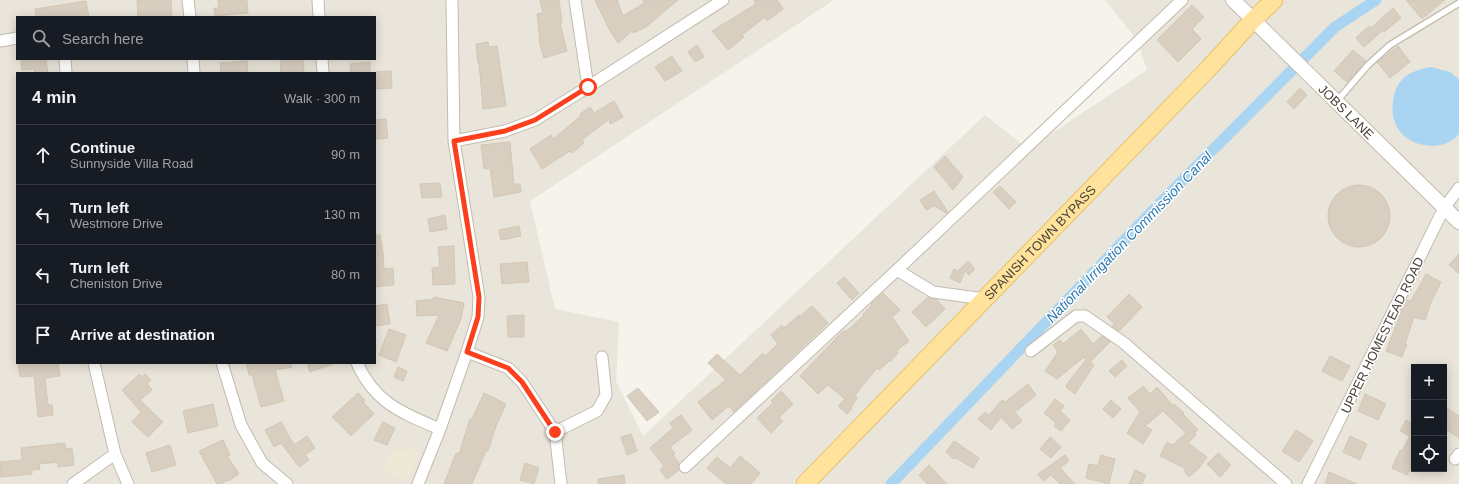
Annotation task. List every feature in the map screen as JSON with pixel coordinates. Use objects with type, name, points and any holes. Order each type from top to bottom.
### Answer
[{"type":"main road","name":"SPANISH TOWN BYPASS","points":[[805,484],[1274,0]]},
{"type":"street","points":[[188,0],[190,16]]},
{"type":"street","points":[[318,0],[319,16]]},
{"type":"street","points":[[418,484],[440,429],[478,317],[479,297],[454,141],[452,0]]},
{"type":"street","points":[[575,0],[588,87]]},
{"type":"street","points":[[454,141],[505,131],[535,120],[723,0]]},
{"type":"street","points":[[685,467],[897,270],[1182,0]]},
{"type":"street","name":"JOBS LANE","points":[[1233,0],[1459,222]]},
{"type":"street","points":[[0,41],[16,38]]},
{"type":"street","points":[[65,60],[66,72]]},
{"type":"street","points":[[193,60],[194,72]]},
{"type":"street","points":[[322,60],[323,72]]},
{"type":"street","name":"UPPER HOMESTEAD ROAD","points":[[1308,484],[1444,208],[1459,188]]},
{"type":"street","points":[[897,270],[933,292],[985,299]]},
{"type":"street","points":[[1030,350],[1076,316],[1085,316],[1124,343],[1286,484]]},
{"type":"street","points":[[467,352],[508,368],[522,382],[555,432],[561,484]]},
{"type":"street","points":[[555,432],[596,411],[606,395],[602,357]]},
{"type":"street","points":[[94,364],[115,454],[128,484]]},
{"type":"street","points":[[222,364],[241,425],[262,464],[286,484]]},
{"type":"street","points":[[357,364],[361,372],[378,395],[400,412],[440,429]]},
{"type":"street","points":[[73,484],[115,454]]},
{"type":"lane","points":[[1336,101],[1368,65],[1390,46],[1459,3]]},
{"type":"shaded area","points":[[0,0],[834,0],[530,201],[555,309],[619,322],[616,381],[643,436],[985,115],[1028,149],[1147,70],[1137,40],[1105,0],[1459,0],[1459,484],[0,484]]},
{"type":"shaded area","points":[[407,447],[420,453],[407,481],[383,470],[393,448],[403,453]]},
{"type":"water","points":[[1431,67],[1450,72],[1459,79],[1459,134],[1447,143],[1432,146],[1414,142],[1401,133],[1394,119],[1392,110],[1395,93],[1401,81],[1411,73]]},
{"type":"building","points":[[137,0],[171,0],[172,16],[138,16]]},
{"type":"building","points":[[218,0],[247,0],[248,13],[215,16],[214,8],[219,8]]},
{"type":"building","points":[[540,0],[559,0],[562,23],[560,23],[567,51],[544,58],[539,41],[537,14],[543,13]]},
{"type":"building","points":[[595,0],[617,0],[623,16],[644,3],[643,0],[678,0],[646,27],[633,33],[632,31],[618,43],[610,31]]},
{"type":"building","points":[[754,0],[777,0],[783,9],[767,21],[765,17],[742,35],[744,37],[728,50],[712,31],[756,4]]},
{"type":"building","points":[[1406,0],[1445,0],[1422,19]]},
{"type":"building","points":[[86,1],[89,16],[36,16],[35,9]]},
{"type":"building","points":[[1192,5],[1204,17],[1192,29],[1201,39],[1178,62],[1157,40]]},
{"type":"building","points":[[1393,8],[1401,18],[1384,32],[1383,30],[1364,47],[1356,38],[1369,26],[1371,28]]},
{"type":"building","points":[[488,42],[489,47],[497,46],[506,106],[483,109],[476,44]]},
{"type":"building","points":[[697,45],[704,57],[695,62],[688,52]]},
{"type":"building","points":[[1398,46],[1410,62],[1390,78],[1377,62]]},
{"type":"building","points":[[1353,50],[1366,61],[1347,82],[1334,71]]},
{"type":"building","points":[[672,56],[682,71],[665,81],[655,67]]},
{"type":"building","points":[[21,60],[46,60],[48,72],[35,72],[34,69],[22,70]]},
{"type":"building","points":[[280,60],[303,60],[304,72],[281,72]]},
{"type":"building","points":[[247,61],[248,72],[221,72],[220,63]]},
{"type":"building","points":[[370,62],[370,72],[351,72],[350,64]]},
{"type":"building","points":[[391,71],[392,88],[376,89],[375,72]]},
{"type":"building","points":[[1300,88],[1307,95],[1294,109],[1287,102]]},
{"type":"building","points":[[614,101],[623,117],[610,124],[609,119],[582,140],[584,143],[572,153],[570,151],[542,169],[530,149],[551,135],[553,139],[581,116],[580,114],[590,107],[594,113]]},
{"type":"building","points":[[386,119],[388,138],[376,139],[376,120]]},
{"type":"building","points":[[510,142],[514,184],[520,184],[521,192],[494,197],[490,168],[484,169],[481,145]]},
{"type":"building","points":[[945,156],[963,177],[953,190],[934,167]]},
{"type":"building","points":[[440,183],[442,197],[422,198],[420,184]]},
{"type":"building","points":[[1353,185],[1365,185],[1381,194],[1388,204],[1390,216],[1388,228],[1381,238],[1365,247],[1353,247],[1342,242],[1333,233],[1328,222],[1328,210],[1333,199],[1342,190]]},
{"type":"building","points":[[1000,186],[1016,202],[1009,209],[993,192]]},
{"type":"building","points":[[934,191],[948,212],[946,213],[934,206],[926,210],[920,200]]},
{"type":"building","points":[[445,215],[447,229],[430,232],[428,219]]},
{"type":"building","points":[[519,226],[521,236],[501,240],[499,230]]},
{"type":"building","points":[[376,235],[380,235],[384,269],[393,268],[394,285],[376,287]]},
{"type":"building","points":[[454,246],[455,284],[433,285],[432,268],[440,267],[438,247]]},
{"type":"building","points":[[1459,254],[1459,274],[1449,265]]},
{"type":"building","points":[[968,261],[975,269],[969,275],[965,271],[960,283],[950,278],[954,269],[958,271]]},
{"type":"building","points":[[527,262],[529,282],[502,284],[500,264]]},
{"type":"building","points":[[1426,274],[1441,282],[1431,302],[1425,320],[1414,317],[1402,357],[1386,351],[1406,300],[1411,301]]},
{"type":"building","points":[[844,277],[859,293],[852,300],[837,283]]},
{"type":"building","points":[[883,293],[900,310],[892,317],[909,341],[896,351],[898,353],[890,362],[889,361],[879,370],[877,368],[855,396],[857,398],[847,414],[838,406],[845,399],[828,385],[818,394],[800,376],[843,331],[847,331],[864,315],[863,314],[872,305],[871,304]]},
{"type":"building","points":[[1129,294],[1142,307],[1119,331],[1112,326],[1115,324],[1107,317]]},
{"type":"building","points":[[434,297],[464,303],[461,319],[447,351],[426,343],[439,315],[417,316],[416,301],[434,299]]},
{"type":"building","points":[[928,297],[936,299],[945,309],[926,327],[912,312]]},
{"type":"building","points":[[387,304],[390,324],[376,326],[376,306]]},
{"type":"building","points":[[812,306],[828,323],[734,412],[729,406],[712,420],[698,402],[726,380],[708,363],[717,354],[740,375],[763,353],[765,356],[778,344],[771,335],[782,325],[784,328]]},
{"type":"building","points":[[524,315],[524,337],[508,337],[507,316]]},
{"type":"building","points":[[389,329],[406,335],[396,362],[379,355]]},
{"type":"building","points":[[1081,329],[1093,344],[1102,336],[1110,342],[1090,362],[1094,365],[1075,394],[1066,387],[1066,385],[1086,360],[1084,357],[1057,379],[1045,371],[1058,352],[1053,345],[1060,340],[1063,344]]},
{"type":"building","points":[[1330,356],[1350,366],[1342,381],[1322,371]]},
{"type":"building","points":[[1122,360],[1127,366],[1115,377],[1109,371]]},
{"type":"building","points":[[18,364],[58,364],[60,376],[45,378],[48,405],[52,405],[53,415],[38,417],[34,376],[20,377]]},
{"type":"building","points":[[246,364],[291,364],[292,367],[275,370],[284,401],[261,407],[252,375],[249,375]]},
{"type":"building","points":[[307,364],[333,364],[310,372]]},
{"type":"building","points":[[398,367],[407,371],[403,381],[394,377]]},
{"type":"building","points":[[140,374],[142,377],[145,374],[151,380],[147,384],[152,390],[140,400],[163,422],[148,437],[132,422],[141,412],[122,390]]},
{"type":"building","points":[[1028,384],[1036,395],[1015,412],[1022,421],[1012,429],[1001,417],[991,430],[978,419],[985,412],[989,415],[1002,400],[1005,402]]},
{"type":"building","points":[[1143,386],[1150,394],[1157,387],[1173,406],[1174,404],[1184,413],[1183,414],[1198,430],[1194,434],[1196,435],[1188,443],[1207,457],[1200,467],[1189,477],[1184,471],[1186,469],[1160,456],[1167,442],[1173,445],[1186,433],[1163,411],[1145,426],[1152,430],[1143,444],[1127,433],[1140,412],[1128,398]]},
{"type":"building","points":[[638,388],[659,412],[647,421],[627,396]]},
{"type":"building","points":[[781,391],[793,404],[779,418],[783,421],[771,433],[757,418],[773,403],[771,401]]},
{"type":"building","points":[[358,393],[365,400],[363,402],[374,414],[351,436],[332,417]]},
{"type":"building","points":[[484,393],[506,404],[496,426],[488,451],[486,451],[472,484],[444,484],[456,453],[459,454],[470,419],[472,419]]},
{"type":"building","points":[[1365,394],[1386,404],[1378,420],[1358,411]]},
{"type":"building","points":[[1055,399],[1064,406],[1060,411],[1070,420],[1061,431],[1054,426],[1056,423],[1044,413]]},
{"type":"building","points":[[1111,400],[1121,409],[1113,418],[1103,409]]},
{"type":"building","points":[[213,404],[218,426],[188,433],[183,411]]},
{"type":"building","points":[[1447,408],[1459,416],[1459,438],[1447,430]]},
{"type":"building","points":[[681,415],[692,430],[670,447],[675,454],[673,455],[679,463],[679,470],[667,479],[660,470],[664,466],[650,448],[673,428],[670,423]]},
{"type":"building","points":[[1406,420],[1411,422],[1411,467],[1407,475],[1392,468],[1400,450],[1402,451],[1410,436],[1400,431]]},
{"type":"building","points":[[281,422],[294,445],[307,436],[315,448],[305,455],[309,460],[299,467],[281,443],[274,447],[265,430]]},
{"type":"building","points":[[383,422],[395,428],[387,445],[374,440]]},
{"type":"building","points":[[1296,430],[1313,441],[1299,462],[1282,451]]},
{"type":"building","points":[[631,434],[637,451],[627,455],[621,437]]},
{"type":"building","points":[[1350,436],[1367,444],[1360,460],[1343,452]]},
{"type":"building","points":[[1050,437],[1061,447],[1051,458],[1040,449]]},
{"type":"building","points":[[223,440],[230,455],[227,456],[239,474],[228,481],[227,480],[221,484],[217,484],[199,451]]},
{"type":"building","points":[[954,441],[979,458],[973,468],[956,458],[954,459],[946,452]]},
{"type":"building","points":[[65,443],[66,449],[72,448],[74,465],[58,467],[58,462],[39,464],[40,469],[32,470],[32,474],[0,477],[0,462],[22,460],[21,448]]},
{"type":"building","points":[[170,445],[176,465],[152,472],[146,453]]},
{"type":"building","points":[[1218,453],[1231,465],[1220,477],[1207,464]]},
{"type":"building","points":[[1065,455],[1069,461],[1060,468],[1075,484],[1060,484],[1051,475],[1043,481],[1038,474]]},
{"type":"building","points":[[1101,455],[1115,459],[1109,484],[1086,478],[1089,464],[1098,466]]},
{"type":"building","points":[[740,456],[760,473],[751,484],[726,484],[707,468],[717,457],[730,468]]},
{"type":"building","points":[[525,463],[539,468],[534,484],[520,480]]},
{"type":"building","points":[[929,465],[947,484],[927,484],[919,475]]},
{"type":"building","points":[[1135,470],[1146,475],[1142,484],[1129,484]]},
{"type":"building","points":[[1329,472],[1357,484],[1325,484]]},
{"type":"building","points":[[624,475],[625,484],[598,484],[598,479]]},
{"type":"waterway","name":"National Irrigation Commission Canal","points":[[891,484],[1159,204],[1335,27],[1376,0]]},
{"type":"route","points":[[555,432],[522,382],[508,368],[467,352],[478,317],[479,297],[454,141],[505,131],[535,120],[588,87]]}]
